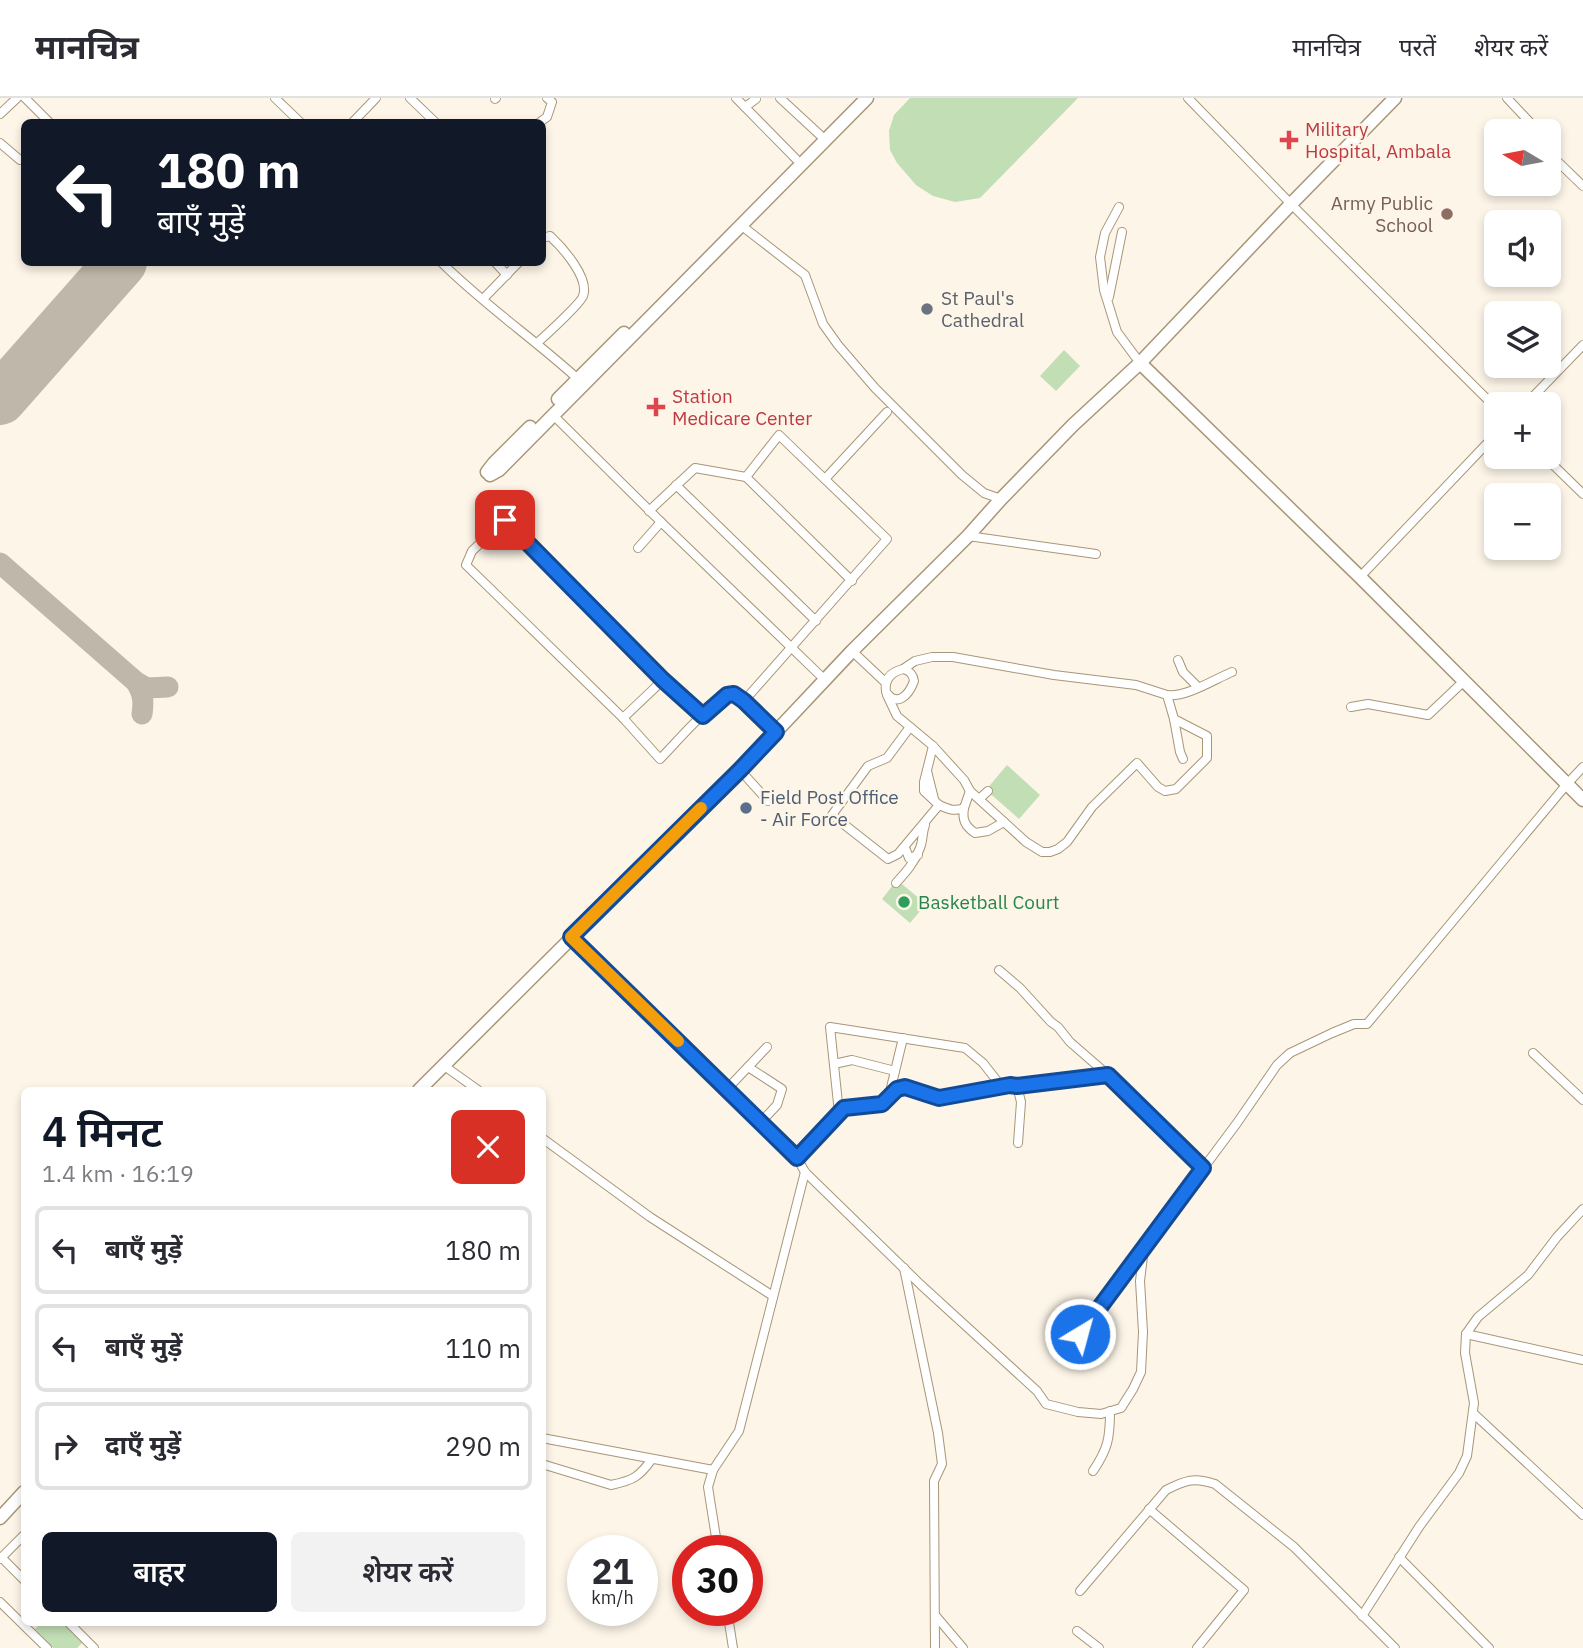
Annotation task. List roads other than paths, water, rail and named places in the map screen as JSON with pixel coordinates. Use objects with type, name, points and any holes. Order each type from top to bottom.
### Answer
[{"type":"street","points":[[0,114],[17,98]]},
{"type":"street","points":[[24,98],[46,119]]},
{"type":"street","points":[[275,98],[297,119]]},
{"type":"street","points":[[356,119],[376,98]]},
{"type":"street","points":[[410,98],[432,119]]},
{"type":"street","points":[[544,119],[552,102],[547,98]]},
{"type":"street","points":[[736,98],[796,159]]},
{"type":"street","points":[[780,98],[820,135]]},
{"type":"street","points":[[857,98],[494,463],[488,474],[499,470],[554,416],[867,98]]},
{"type":"street","points":[[1188,98],[1484,396]]},
{"type":"street","points":[[422,1087],[740,770],[852,651],[968,536],[1073,425],[1140,363],[1395,98]]},
{"type":"street","points":[[1507,98],[1527,119]]},
{"type":"street","points":[[745,107],[756,99]]},
{"type":"street","points":[[0,143],[21,160]]},
{"type":"street","points":[[1561,165],[1583,186]]},
{"type":"street","points":[[1119,207],[1105,233],[1100,257],[1104,290],[1117,332],[1140,363],[1360,577],[1583,800]]},
{"type":"street","points":[[742,226],[805,275],[823,324],[875,388],[962,475],[984,493],[1001,499]]},
{"type":"street","points":[[1108,303],[1122,232]]},
{"type":"street","points":[[537,343],[583,297],[584,286],[571,259],[550,236],[546,237]]},
{"type":"street","points":[[445,266],[578,379]]},
{"type":"street","points":[[499,266],[507,275]]},
{"type":"street","points":[[483,299],[515,266]]},
{"type":"street","points":[[1538,392],[1583,345]]},
{"type":"street","points":[[825,479],[887,412]]},
{"type":"street","points":[[554,416],[825,680]]},
{"type":"street","points":[[744,701],[887,540],[779,435],[746,477]]},
{"type":"street","points":[[1360,577],[1484,447]]},
{"type":"street","points":[[649,510],[695,468],[746,477],[852,581]]},
{"type":"street","points":[[1557,469],[1583,494]]},
{"type":"street","points":[[676,485],[816,621]]},
{"type":"street","points":[[703,716],[663,680],[505,520],[472,551],[466,565],[623,718],[660,759],[727,695],[734,694],[744,701],[776,732]]},
{"type":"street","points":[[638,548],[661,522]]},
{"type":"street","points":[[968,536],[1096,554]]},
{"type":"street","points":[[852,651],[886,683]]},
{"type":"street","points":[[1174,719],[1207,736],[1208,758],[1176,789],[1165,792],[1158,788],[1137,763],[1092,807],[1067,842],[1058,849],[1042,852],[1026,842],[970,791],[964,780],[933,746],[897,716],[886,692],[886,683],[891,674],[915,661],[932,657],[953,657],[1054,675],[1136,685],[1172,696],[1232,672]]},
{"type":"street","points":[[1178,660],[1183,672],[1198,687]]},
{"type":"street","points":[[887,695],[897,700],[910,690],[913,677],[908,670],[902,669]]},
{"type":"street","points":[[623,718],[663,680]]},
{"type":"street","points":[[1351,707],[1368,704],[1428,715],[1464,681]]},
{"type":"street","points":[[1167,695],[1183,759]]},
{"type":"street","points":[[910,727],[887,758],[868,766],[832,815],[888,859],[898,854],[927,820]]},
{"type":"street","points":[[933,746],[924,791],[948,810],[957,811],[964,808]]},
{"type":"street","points":[[1080,1334],[1278,1065],[1290,1053],[1332,1033],[1354,1024],[1367,1024],[1583,768]]},
{"type":"street","points":[[740,770],[768,801]]},
{"type":"street","points":[[970,791],[963,819],[967,827],[975,832],[988,831],[1004,822]]},
{"type":"street","points":[[979,799],[988,791]]},
{"type":"street","points":[[897,883],[915,862],[922,845],[922,832],[936,803]]},
{"type":"street","points":[[902,850],[906,850],[909,858],[918,855]]},
{"type":"street","points":[[571,937],[761,1122],[797,1158],[805,1171],[904,1268],[1037,1391],[1046,1404],[1101,1415],[1121,1408],[1141,1372],[1143,1332],[1140,1281],[1144,1248]]},
{"type":"street","points":[[999,970],[1015,983],[1070,1042],[1108,1075],[1203,1168]]},
{"type":"street","points":[[839,1113],[830,1027],[965,1048],[983,1063],[1001,1087]]},
{"type":"street","points":[[889,1097],[904,1038]]},
{"type":"street","points":[[727,1089],[767,1047]]},
{"type":"street","points":[[1533,1053],[1583,1100]]},
{"type":"street","points":[[835,1064],[852,1060],[895,1071]]},
{"type":"street","points":[[443,1065],[474,1087]]},
{"type":"street","points":[[748,1068],[782,1089],[777,1105],[761,1122]]},
{"type":"street","points":[[797,1158],[844,1108],[882,1104],[897,1089],[905,1087],[939,1098],[1010,1085],[1108,1075]]},
{"type":"street","points":[[1017,1086],[1021,1102],[1018,1143]]},
{"type":"street","points":[[546,1141],[650,1217],[774,1296]]},
{"type":"street","points":[[716,1535],[708,1488],[713,1470],[739,1431],[805,1171]]},
{"type":"street","points":[[1362,1616],[1399,1557],[1459,1473],[1467,1456],[1474,1403],[1465,1353],[1466,1334],[1478,1317],[1528,1275],[1583,1209]]},
{"type":"street","points":[[904,1268],[942,1464],[934,1481],[936,1648]]},
{"type":"street","points":[[1466,1334],[1583,1360]]},
{"type":"street","points":[[1093,1471],[1108,1445],[1110,1412]]},
{"type":"street","points":[[1473,1413],[1583,1515]]},
{"type":"street","points":[[546,1439],[713,1470]]},
{"type":"street","points":[[546,1465],[611,1485],[640,1475],[652,1459]]},
{"type":"street","points":[[1080,1591],[1166,1490],[1184,1481],[1199,1479],[1215,1484],[1294,1547],[1393,1647]]},
{"type":"street","points":[[0,1518],[21,1497]]},
{"type":"street","points":[[1149,1509],[1244,1590],[1197,1648]]},
{"type":"street","points":[[21,1538],[1,1559],[21,1577]]},
{"type":"street","points":[[1399,1557],[1489,1648]]},
{"type":"street","points":[[0,1602],[21,1623]]},
{"type":"street","points":[[935,1615],[963,1648]]},
{"type":"street","points":[[25,1626],[47,1648]]},
{"type":"street","points":[[72,1626],[94,1648]]},
{"type":"street","points":[[730,1626],[733,1648]]},
{"type":"street","points":[[1077,1631],[1099,1648]]},
{"type":"place","name":"Military Hospital, Ambala","points":[[1289,140]]},
{"type":"place","name":"Army Public School","points":[[1447,214]]},
{"type":"place","name":"St Paul's Cathedral","points":[[927,309]]},
{"type":"place","name":"Station Medicare Center","points":[[656,407]]},
{"type":"place","name":"Field Post Office - Air Force","points":[[746,808]]},
{"type":"place","name":"Basketball Court","points":[[904,902]]}]
